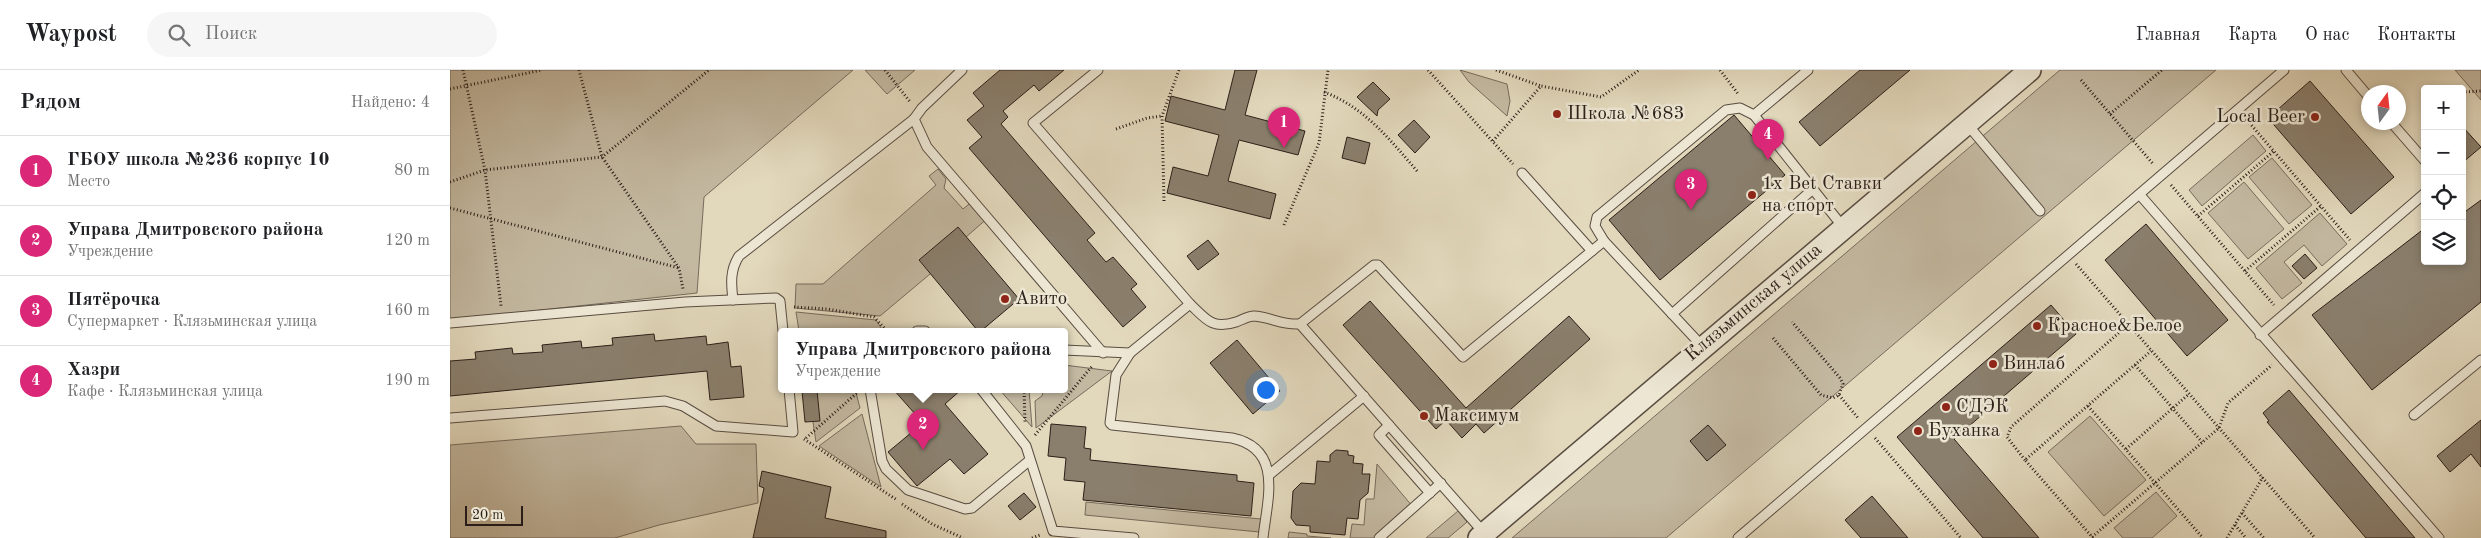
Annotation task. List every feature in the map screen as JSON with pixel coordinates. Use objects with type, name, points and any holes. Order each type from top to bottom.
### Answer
[{"type":"street","name":"Клязьминская улица","points":[[1482,536],[1843,227],[2030,70]]},
{"type":"lane","points":[[733,300],[731,277],[733,265],[739,256],[916,116],[962,70]]},
{"type":"lane","points":[[1098,70],[1033,123],[1190,304],[1214,325],[1224,325],[1252,316],[1287,325],[1300,324],[1374,264],[1378,265],[1463,357],[1604,241]]},
{"type":"lane","points":[[1754,115],[1808,70]]},
{"type":"lane","points":[[1738,538],[2284,70]]},
{"type":"lane","points":[[2346,70],[2361,88]]},
{"type":"lane","points":[[1703,347],[1604,241],[1594,226],[1597,217],[1726,110],[1740,108],[1754,115],[1843,227]]},
{"type":"lane","points":[[916,116],[928,147],[1103,353]]},
{"type":"lane","points":[[1966,124],[2040,211]]},
{"type":"lane","points":[[2398,130],[2421,156]]},
{"type":"lane","points":[[1522,173],[1592,251]]},
{"type":"lane","points":[[1672,314],[1813,189]]},
{"type":"lane","points":[[2140,195],[2280,358],[2439,538]]},
{"type":"lane","points":[[2260,335],[2421,196]]},
{"type":"lane","points":[[450,323],[685,302],[776,298],[780,301],[783,328]]},
{"type":"lane","points":[[1190,304],[1130,353],[1116,375],[1110,422],[1112,425],[1242,440],[1249,443],[1261,454],[1268,468],[1263,538]]},
{"type":"lane","points":[[1300,324],[1441,484],[1482,536]]},
{"type":"lane","points":[[1068,350],[1130,353]]},
{"type":"lane","points":[[2414,415],[2481,360]]},
{"type":"lane","points":[[450,418],[665,401],[683,406],[716,426],[793,432],[789,393]]},
{"type":"lane","points":[[871,393],[882,461],[886,468],[908,490],[958,508],[972,508],[1030,460]]},
{"type":"lane","points":[[984,393],[1026,446],[1053,531],[1134,538]]},
{"type":"lane","points":[[1269,475],[1364,396]]},
{"type":"lane","points":[[1389,424],[1379,435],[1430,493]]},
{"type":"lane","points":[[1379,538],[1441,484]]},
{"type":"path","points":[[463,70],[485,170],[502,319]]},
{"type":"path","points":[[450,89],[542,70]]},
{"type":"path","points":[[579,70],[602,157],[679,268],[685,302]]},
{"type":"path","points":[[450,182],[485,170],[602,157],[709,70]]},
{"type":"path","points":[[884,70],[916,116]]},
{"type":"path","points":[[1164,201],[1162,116],[1179,70]]},
{"type":"path","points":[[1284,225],[1319,143],[1328,70]]},
{"type":"path","points":[[1428,70],[1522,173]]},
{"type":"path","points":[[1496,70],[1541,86],[1602,98],[1639,70]]},
{"type":"path","points":[[2110,114],[2162,70]]},
{"type":"path","points":[[2081,80],[2147,157]]},
{"type":"path","points":[[1493,141],[1541,86]]},
{"type":"path","points":[[2466,92],[2481,91]]},
{"type":"path","points":[[1324,92],[1345,100],[1368,116],[1418,172]]},
{"type":"path","points":[[2238,109],[2359,250]]},
{"type":"path","points":[[1116,129],[1147,118],[1162,116]]},
{"type":"path","points":[[2198,216],[2274,151]]},
{"type":"path","points":[[2179,194],[2283,315]]},
{"type":"path","points":[[2246,271],[2321,206]]},
{"type":"path","points":[[450,208],[679,268]]},
{"type":"path","points":[[2086,276],[2316,538]]},
{"type":"path","points":[[780,301],[796,308],[827,309],[874,317],[884,328]]},
{"type":"path","points":[[1773,338],[1821,395],[1833,398],[1839,395],[1843,384],[1840,378],[1792,322]]},
{"type":"path","points":[[2129,324],[2011,427],[2007,437],[2093,538],[2219,428],[2228,403],[2280,358]]},
{"type":"path","points":[[2025,460],[2151,351]]},
{"type":"path","points":[[1026,446],[1103,353]]},
{"type":"path","points":[[2135,365],[2202,442]]},
{"type":"path","points":[[804,440],[857,393]]},
{"type":"path","points":[[1024,393],[1026,446]]},
{"type":"path","points":[[2126,449],[2189,394]]},
{"type":"path","points":[[1839,395],[1961,538]]},
{"type":"path","points":[[2088,406],[2203,538]]},
{"type":"path","points":[[793,432],[932,524],[963,538]]},
{"type":"path","points":[[2227,538],[2263,477]]},
{"type":"path","points":[[2242,512],[2264,538]]},
{"type":"path","points":[[2235,525],[2246,538]]},
{"type":"shaded area","points":[[450,70],[853,70],[704,197],[697,293],[450,320]]},
{"type":"shaded area","points":[[865,70],[915,70],[887,94]]},
{"type":"shaded area","points":[[1460,70],[1507,84],[1510,101],[1507,116],[1469,82]]},
{"type":"shaded area","points":[[2060,70],[2216,70],[1666,538],[1512,538]]},
{"type":"shaded area","points":[[2455,70],[2481,70],[2481,100]]},
{"type":"shaded area","points":[[2253,135],[2266,151],[2202,206],[2189,190]]},
{"type":"shaded area","points":[[2272,158],[2312,205],[2289,224],[2249,177]]},
{"type":"shaded area","points":[[938,169],[946,179],[944,188],[963,209],[974,200],[989,217],[936,263],[936,269],[880,316],[795,308],[796,284],[823,284],[936,185],[929,176]]},
{"type":"shaded area","points":[[2244,182],[2284,229],[2248,259],[2208,213]]},
{"type":"shaded area","points":[[2320,213],[2347,244],[2322,266],[2304,245],[2284,262],[2302,283],[2282,299],[2256,268]]},
{"type":"shaded area","points":[[796,312],[876,320],[881,328],[799,328]]},
{"type":"shaded area","points":[[1068,366],[1112,371],[1036,428],[1035,401],[1043,393],[1068,393]]},
{"type":"shaded area","points":[[809,393],[856,393],[860,408],[816,442]]},
{"type":"shaded area","points":[[1002,393],[1029,393],[1032,427]]},
{"type":"shaded area","points":[[862,414],[881,487],[819,446]]},
{"type":"shaded area","points":[[2090,416],[2146,480],[2104,516],[2048,452]]},
{"type":"shaded area","points":[[681,426],[696,444],[756,444],[758,503],[659,525],[615,538],[450,538],[450,445]]},
{"type":"shaded area","points":[[1377,464],[1413,507],[1376,538],[1350,538],[1352,524],[1364,525],[1366,499],[1374,499]]},
{"type":"shaded area","points":[[2156,492],[2177,516],[2152,538],[2123,538],[2114,528]]},
{"type":"shaded area","points":[[1086,502],[1261,519],[1259,532],[1085,515]]},
{"type":"shaded area","points":[[1458,511],[1467,522],[1448,538],[1426,538]]},
{"type":"shaded area","points":[[1289,532],[1307,534],[1307,536],[1331,538],[1288,538]]},
{"type":"building","points":[[1000,70],[1064,70],[1039,91],[1034,85],[1003,111],[1008,117],[1001,124],[1095,233],[1087,240],[1106,262],[1113,257],[1137,284],[1131,289],[1146,307],[1123,327],[969,148],[982,137],[967,120],[984,106],[973,93]]},
{"type":"building","points":[[1235,70],[1257,70],[1245,115],[1305,131],[1298,155],[1239,140],[1228,181],[1276,194],[1270,219],[1167,193],[1173,167],[1208,176],[1219,135],[1165,121],[1171,96],[1225,110]]},
{"type":"building","points":[[1860,70],[1910,70],[1820,146],[1799,122]]},
{"type":"building","points":[[2310,81],[2394,177],[2351,214],[2268,118]]},
{"type":"building","points":[[1373,82],[1390,99],[1378,110],[1377,116],[1357,97]]},
{"type":"building","points":[[1734,115],[1785,175],[1660,280],[1609,220]]},
{"type":"building","points":[[1414,120],[1430,137],[1415,153],[1398,135]]},
{"type":"building","points":[[2466,130],[2481,147],[2466,160]]},
{"type":"building","points":[[1347,137],[1370,143],[1365,164],[1342,158]]},
{"type":"building","points":[[2481,200],[2481,302],[2372,390],[2312,315],[2421,231],[2421,265],[2466,265],[2466,211]]},
{"type":"building","points":[[2146,224],[2228,320],[2187,356],[2105,260]]},
{"type":"building","points":[[958,227],[1019,299],[985,328],[976,328],[919,260]]},
{"type":"building","points":[[1208,240],[1219,254],[1198,270],[1187,256]]},
{"type":"building","points":[[2305,254],[2317,268],[2304,279],[2292,266]]},
{"type":"building","points":[[1370,301],[1466,408],[1569,316],[1590,339],[1484,433],[1476,424],[1462,438],[1446,420],[1436,429],[1343,325]]},
{"type":"building","points":[[2051,305],[2076,334],[1954,439],[2039,538],[1983,538],[1897,437]]},
{"type":"building","points":[[654,334],[655,341],[706,336],[707,345],[728,342],[731,367],[741,366],[744,397],[710,400],[707,371],[450,396],[450,361],[476,359],[475,352],[512,348],[513,354],[543,352],[542,345],[581,341],[582,348],[613,345],[612,338]]},
{"type":"building","points":[[1237,340],[1280,391],[1253,414],[1210,363]]},
{"type":"building","points":[[2289,390],[2415,538],[2366,538],[2267,422],[2269,421],[2263,413]]},
{"type":"building","points":[[802,393],[817,393],[820,421],[805,422]]},
{"type":"building","points":[[897,393],[957,393],[945,404],[988,454],[964,474],[950,459],[917,486],[888,452],[923,423]]},
{"type":"building","points":[[2481,420],[2481,467],[2471,454],[2450,472],[2437,456]]},
{"type":"building","points":[[1051,424],[1086,427],[1084,448],[1091,449],[1090,460],[1237,475],[1237,481],[1254,483],[1251,516],[1083,500],[1085,482],[1064,480],[1066,458],[1048,456]]},
{"type":"building","points":[[1708,425],[1726,445],[1707,461],[1690,441]]},
{"type":"building","points":[[1336,450],[1348,451],[1348,455],[1354,456],[1353,463],[1363,464],[1362,474],[1370,474],[1368,493],[1360,500],[1358,519],[1347,518],[1345,535],[1310,532],[1310,526],[1296,525],[1291,518],[1293,491],[1301,483],[1315,484],[1317,461],[1330,462],[1330,455]]},
{"type":"building","points":[[762,471],[831,487],[825,518],[886,531],[886,538],[753,538],[764,488],[759,486]]},
{"type":"building","points":[[1024,493],[1036,507],[1020,520],[1008,506]]},
{"type":"building","points":[[1872,496],[1908,538],[1861,538],[1845,520]]},
{"type":"place","name":"Школа №683","points":[[1557,114]]},
{"type":"place","name":"Local Beer","points":[[2315,117]]},
{"type":"place","name":"ГБОУ школа №236 корпус 10","points":[[1284,148]]},
{"type":"place","name":"Хазри","points":[[1768,160]]},
{"type":"place","name":"1x Bet Ставки на спорт","points":[[1752,195]]},
{"type":"place","name":"Пятёрочка","points":[[1691,210]]},
{"type":"place","name":"Авито","points":[[1005,299]]},
{"type":"place","name":"Красное&Белое","points":[[2037,326]]},
{"type":"place","name":"Винлаб","points":[[1993,364]]},
{"type":"place","name":"СДЭК","points":[[1946,407]]},
{"type":"place","name":"Максимум","points":[[1424,416]]},
{"type":"place","name":"Буханка","points":[[1918,431]]},
{"type":"place","name":"Управа Дмитровского района","points":[[923,450]]}]
